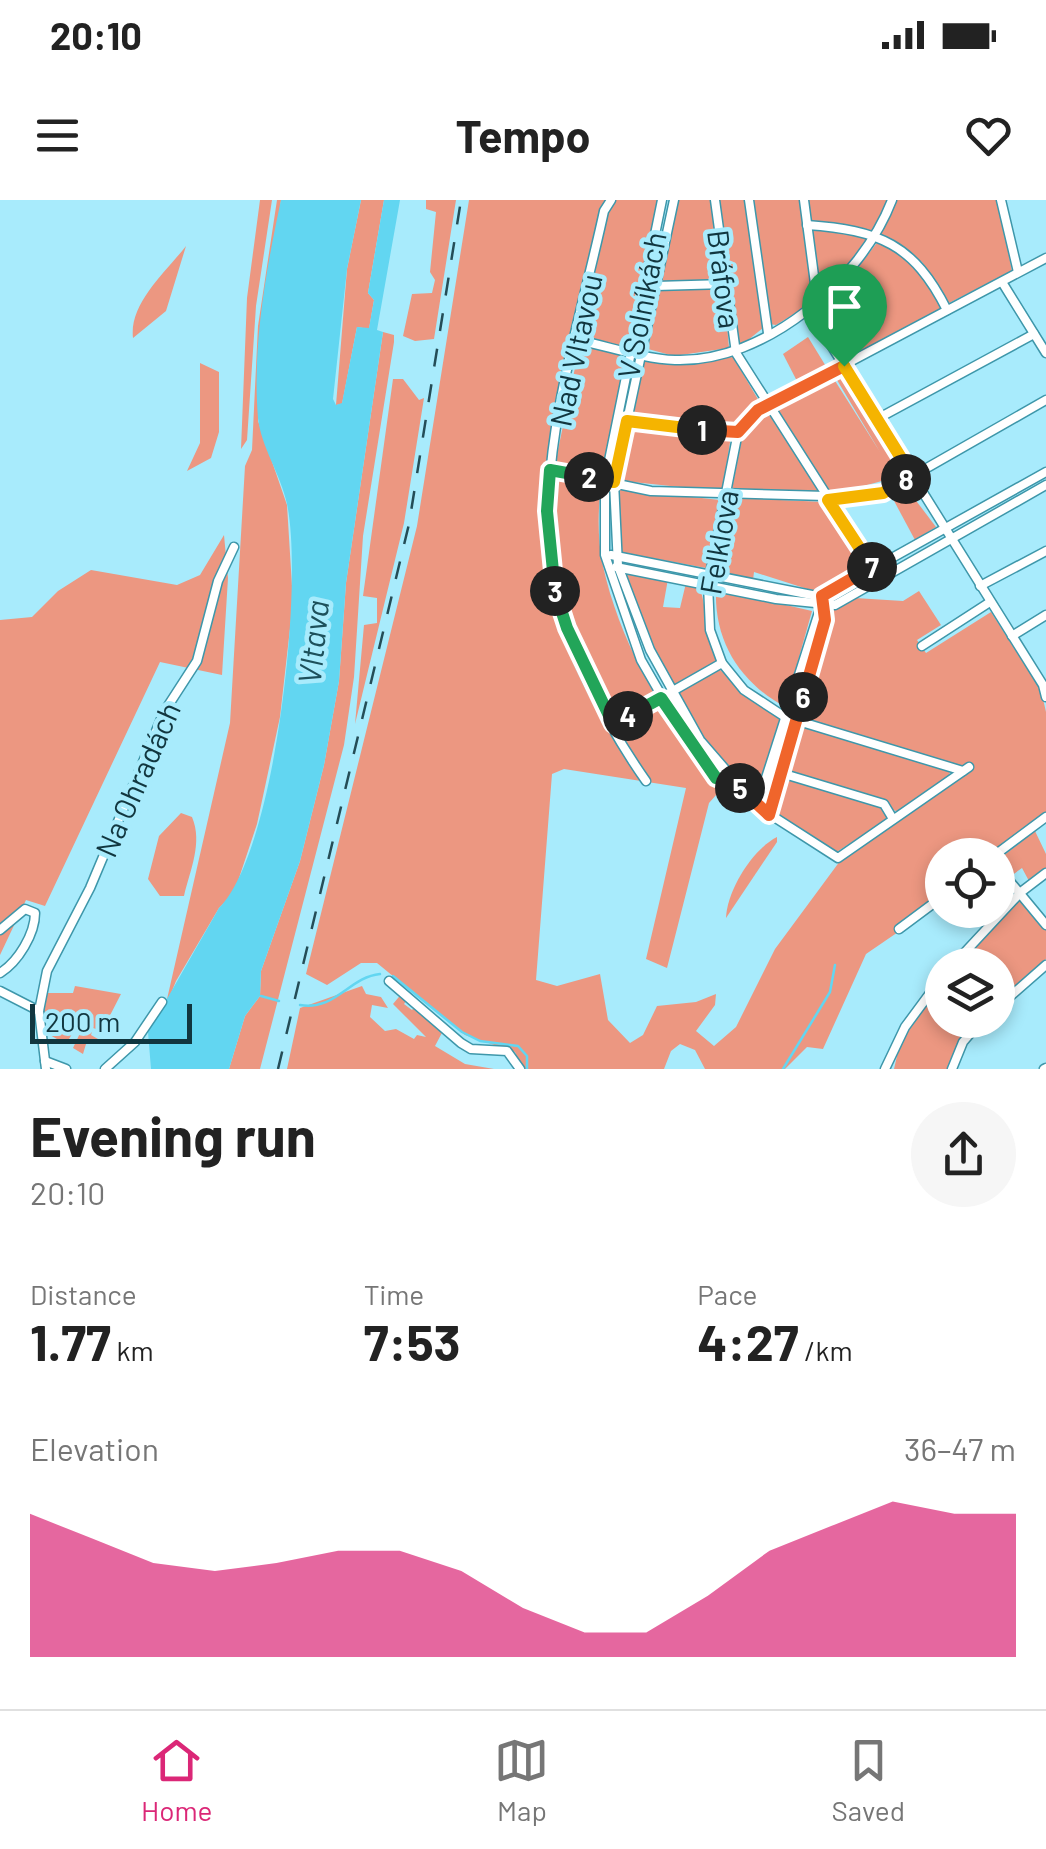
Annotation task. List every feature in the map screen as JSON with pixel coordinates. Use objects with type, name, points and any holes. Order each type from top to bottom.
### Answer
[{"type":"street","name":"Nad Vltavou","points":[[611,200],[604,210],[550,470],[551,577],[567,628],[613,724],[646,781]]},
{"type":"street","name":"V Solníkách","points":[[662,200],[610,481],[610,555],[629,631],[661,698],[716,778],[732,781]]},
{"type":"street","name":"V Solníkách","points":[[610,481],[627,421],[674,200]]},
{"type":"street","name":"Bráfova","points":[[714,200],[736,353],[761,399],[771,405],[872,568]]},
{"type":"street","points":[[749,200],[768,333]]},
{"type":"street","points":[[804,200],[821,328],[1044,685],[1046,697]]},
{"type":"street","points":[[577,340],[674,360],[736,353],[818,302],[843,280],[876,235],[892,200]]},
{"type":"street","points":[[1001,200],[1018,272]]},
{"type":"street","points":[[807,225],[876,235],[917,263],[948,310]]},
{"type":"street","points":[[627,421],[738,432],[758,410],[1046,258]]},
{"type":"street","points":[[1002,282],[1046,353]]},
{"type":"street","points":[[656,286],[726,284]]},
{"type":"street","points":[[877,419],[1034,334]]},
{"type":"street","points":[[550,470],[651,491],[827,498],[883,493],[1046,400]]},
{"type":"street","name":"Felklova","points":[[738,432],[708,584],[710,630],[722,663],[744,690],[785,717],[966,769],[893,819]]},
{"type":"street","points":[[758,806],[822,601],[872,568],[1046,472]]},
{"type":"street","points":[[610,555],[710,574],[834,605],[1046,486]]},
{"type":"street","name":"Na Ohradách","points":[[39,1012],[47,970],[90,888],[164,712],[196,661],[218,581],[234,547]]},
{"type":"street","points":[[980,586],[1046,551]]},
{"type":"street","points":[[613,567],[822,601]]},
{"type":"street","name":"V Solníkách","points":[[613,567],[670,692],[700,740],[732,781],[758,806],[838,858],[893,819]]},
{"type":"street","points":[[769,815],[825,620],[822,601]]},
{"type":"street","points":[[922,646],[990,602]]},
{"type":"street","points":[[1012,636],[1046,615]]},
{"type":"street","points":[[613,724],[722,663]]},
{"type":"street","points":[[780,773],[884,804],[893,819]]},
{"type":"street","points":[[1015,840],[1046,818]]},
{"type":"street","points":[[969,948],[1020,894],[1046,873]]},
{"type":"street","points":[[1015,888],[1046,925]]},
{"type":"street","points":[[0,930],[24,908],[36,912],[35,924],[17,958],[0,973]]},
{"type":"street","points":[[900,930],[925,910]]},
{"type":"street","points":[[1015,992],[1046,965]]},
{"type":"street","points":[[389,981],[462,1043],[507,1051],[520,1069]]},
{"type":"street","points":[[0,991],[39,1012],[45,1065],[66,1069]]},
{"type":"street","points":[[889,1069],[905,1027],[925,1000]]},
{"type":"street","points":[[105,1069],[135,1042],[162,1002]]},
{"type":"street","points":[[952,1069],[966,1038]]},
{"type":"shaded area","points":[[260,200],[272,200],[256,306],[247,440],[241,449],[247,298]]},
{"type":"shaded area","points":[[277,200],[281,200],[258,421],[287,505],[293,602],[280,717],[257,824],[234,893],[219,908],[176,981],[165,1008],[230,723],[245,466],[252,450],[258,326]]},
{"type":"shaded area","points":[[361,200],[384,200],[368,293],[374,300],[369,329],[357,327],[342,404],[336,405],[347,269]]},
{"type":"shaded area","points":[[426,200],[456,200],[434,339],[415,341],[403,336],[412,294],[432,293],[435,280],[430,272],[436,212],[426,209]]},
{"type":"shaded area","points":[[469,200],[609,200],[575,336],[570,336],[569,342],[573,343],[543,521],[551,544],[552,479],[607,213],[615,200],[659,200],[603,472],[599,519],[603,566],[634,655],[665,711],[719,787],[729,782],[742,796],[717,794],[709,803],[667,968],[646,959],[686,788],[564,769],[552,774],[536,980],[557,986],[600,974],[608,1020],[630,1043],[643,1035],[657,1006],[696,1002],[716,994],[715,1005],[696,1031],[714,1046],[736,1027],[775,949],[840,861],[972,769],[969,763],[961,766],[802,717],[833,610],[855,598],[903,601],[919,591],[941,625],[917,640],[926,653],[991,612],[1041,690],[1046,712],[1046,813],[1014,838],[925,838],[925,912],[866,954],[823,1049],[807,1047],[785,1069],[705,1069],[695,1050],[680,1044],[671,1051],[664,1069],[522,1069],[515,1052],[465,1035],[377,963],[361,963],[327,985],[306,974],[417,526]]},
{"type":"shaded area","points":[[677,200],[712,200],[721,276],[717,281],[664,283],[661,278]]},
{"type":"shaded area","points":[[718,200],[746,200],[763,328],[738,348]]},
{"type":"shaded area","points":[[751,200],[801,200],[812,303],[776,325],[769,324]]},
{"type":"shaded area","points":[[808,200],[887,200],[874,231],[811,222]]},
{"type":"shaded area","points":[[897,200],[998,200],[1012,271],[949,303],[922,262],[881,234]]},
{"type":"shaded area","points":[[812,229],[870,238],[822,297]]},
{"type":"shaded area","points":[[879,240],[917,267],[943,308],[845,359],[824,326],[822,303],[857,269]]},
{"type":"shaded area","points":[[186,246],[166,311],[133,338],[133,325],[143,300]]},
{"type":"shaded area","points":[[719,288],[724,292],[729,348],[674,356],[648,349],[660,290]]},
{"type":"shaded area","points":[[383,332],[394,335],[394,342],[363,536],[354,677],[344,745],[260,1069],[229,1069],[245,1016],[260,996],[261,971],[300,861],[324,765],[339,681],[346,583]]},
{"type":"shaded area","points":[[808,337],[827,368],[799,385],[783,354]]},
{"type":"shaded area","points":[[733,357],[759,401],[739,424],[728,428],[633,416],[644,360],[673,363]]},
{"type":"shaded area","points":[[200,363],[219,372],[219,432],[211,458],[187,471],[200,443]]},
{"type":"shaded area","points":[[843,369],[848,378],[845,380],[904,465],[892,472],[893,478],[830,495],[774,406],[832,376],[880,452],[834,375]]},
{"type":"shaded area","points":[[393,379],[403,379],[419,400],[424,398],[404,523],[355,724],[364,625],[377,623],[377,598],[363,596]]},
{"type":"shaded area","points":[[768,409],[819,493],[732,489],[743,432]]},
{"type":"shaded area","points":[[632,426],[731,436],[723,487],[718,491],[623,481],[620,474]]},
{"type":"shaded area","points":[[619,489],[720,500],[706,568],[620,552]]},
{"type":"shaded area","points":[[908,490],[936,527],[915,540],[893,499]]},
{"type":"shaded area","points":[[733,498],[826,502],[867,569],[823,594],[754,572],[753,580],[718,572],[714,566],[727,503]]},
{"type":"shaded area","points":[[224,535],[228,578],[222,675],[160,662],[45,906],[26,900],[0,955],[0,620],[32,617],[58,591],[91,570],[177,585],[200,575]]},
{"type":"shaded area","points":[[630,571],[668,579],[663,607],[680,608],[686,583],[700,586],[716,661],[672,686],[659,666],[624,576]]},
{"type":"shaded area","points":[[716,589],[812,611],[785,707],[755,685],[733,658],[720,626]]},
{"type":"shaded area","points":[[719,669],[780,720],[756,798],[699,734],[677,693]]},
{"type":"shaded area","points":[[802,726],[949,770],[950,775],[899,812],[886,800],[788,771]]},
{"type":"shaded area","points":[[786,777],[882,805],[888,819],[835,853],[774,814]]},
{"type":"shaded area","points":[[181,813],[192,817],[195,827],[192,866],[184,896],[160,896],[148,879],[159,836]]},
{"type":"shaded area","points":[[1035,831],[1046,854],[1046,868],[1029,881],[1022,868],[1015,873],[1015,847]]},
{"type":"shaded area","points":[[777,837],[726,918],[731,895],[743,872],[759,851]]},
{"type":"shaded area","points":[[1018,898],[1046,930],[1046,959],[1015,986],[1015,948],[972,948],[990,928],[1015,928]]},
{"type":"shaded area","points":[[75,986],[121,994],[102,1031],[93,1028],[91,1035],[98,1039],[97,1043],[86,1044],[83,1054],[73,1048],[81,1031],[75,1029],[66,1044],[48,1034],[58,1018],[43,1011],[47,993],[73,993]]},
{"type":"shaded area","points":[[362,986],[366,994],[381,997],[388,1008],[372,1005],[370,1017],[385,1031],[396,1029],[414,1039],[417,1035],[426,1037],[393,1004],[403,992],[409,997],[404,1004],[412,1010],[417,1004],[444,1029],[435,1046],[465,1064],[494,1069],[287,1069],[300,1008]]},
{"type":"shaded area","points":[[925,1006],[925,1038],[962,1038],[949,1069],[894,1069],[900,1043]]},
{"type":"water","name":"Vltava","points":[[281,200],[361,200],[347,269],[333,399],[336,405],[342,403],[357,327],[369,328],[374,300],[368,293],[384,200],[400,200],[377,330],[383,332],[346,583],[339,681],[324,765],[300,861],[261,971],[260,996],[245,1016],[229,1069],[151,1069],[148,1032],[239,878],[256,832],[281,715],[292,593],[291,542],[284,493],[260,429],[257,363],[270,253]]},
{"type":"waterway","points":[[783,1069],[830,992],[835,965]]},
{"type":"waterway","points":[[300,1005],[323,1003],[359,981],[380,974]]},
{"type":"waterway","points":[[393,976],[462,1032],[480,1041],[518,1046],[527,1056],[527,1069]]},
{"type":"waterway","points":[[261,996],[279,1001]]},
{"type":"railway","points":[[278,1069],[409,524],[461,200]]},
{"type":"route","points":[[844,366],[911,474],[883,493],[828,500],[872,568],[822,596],[825,620],[769,815],[732,781],[716,778],[690,747],[661,698],[613,724],[567,628],[551,577],[547,511],[550,470],[614,482],[627,421],[665,428],[738,432],[758,410],[844,366]]}]
